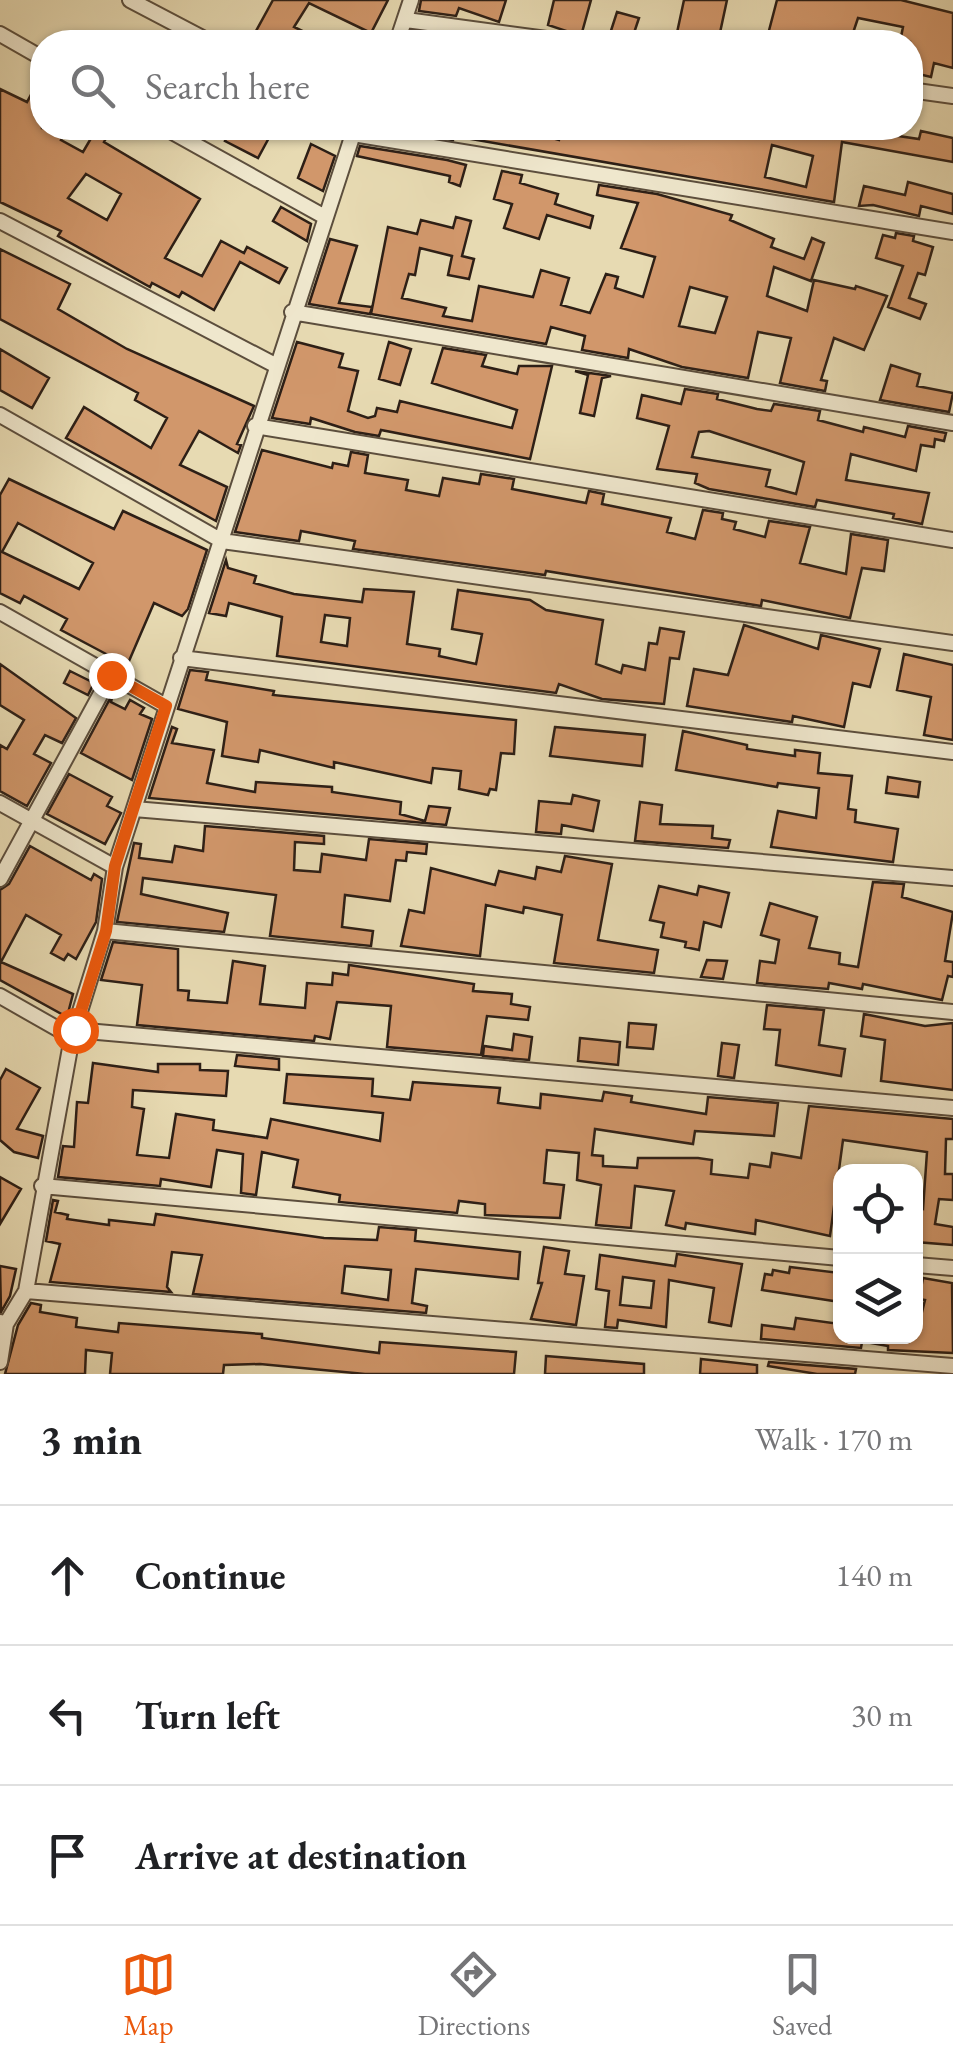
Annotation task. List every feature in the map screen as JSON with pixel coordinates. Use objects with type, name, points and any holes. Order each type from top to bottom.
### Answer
[{"type":"street","points":[[130,0],[187,30]]},
{"type":"street","points":[[402,30],[411,0]]},
{"type":"street","points":[[406,20],[480,30]]},
{"type":"street","points":[[0,34],[30,51]]},
{"type":"street","points":[[923,92],[953,96]]},
{"type":"street","points":[[187,140],[325,217]]},
{"type":"street","points":[[0,1362],[3,1323],[26,1290],[42,1186],[74,1034],[106,931],[115,866],[222,541],[292,312],[354,140]]},
{"type":"street","points":[[410,140],[953,232]]},
{"type":"street","points":[[0,221],[275,365]]},
{"type":"street","points":[[292,312],[953,423]]},
{"type":"street","points":[[0,415],[222,541],[953,642]]},
{"type":"street","points":[[255,426],[953,540]]},
{"type":"street","points":[[0,612],[166,706]]},
{"type":"street","points":[[181,658],[953,752]]},
{"type":"street","points":[[0,879],[111,675]]},
{"type":"street","points":[[0,803],[115,866]]},
{"type":"street","points":[[134,809],[953,878]]},
{"type":"street","points":[[106,931],[953,1012]]},
{"type":"street","points":[[0,996],[74,1034],[953,1108]]},
{"type":"street","points":[[42,1186],[833,1257]]},
{"type":"street","points":[[923,1266],[953,1268]]},
{"type":"street","points":[[26,1290],[953,1366]]},
{"type":"building","points":[[273,0],[388,0],[373,30],[365,30],[309,3],[294,27],[300,30],[257,30]]},
{"type":"building","points":[[421,0],[506,0],[499,22],[459,8],[456,16],[419,11]]},
{"type":"building","points":[[554,0],[591,0],[583,30],[548,25]]},
{"type":"building","points":[[684,0],[727,0],[721,30],[678,30]]},
{"type":"building","points":[[777,0],[901,0],[953,13],[953,68],[934,63],[931,77],[923,75],[923,30],[902,30],[903,27],[858,18],[854,30],[769,30]]},
{"type":"building","points":[[617,12],[639,18],[635,30],[611,30]]},
{"type":"building","points":[[0,89],[27,102],[30,96],[30,140],[61,140],[83,152],[90,140],[105,140],[200,199],[165,258],[202,276],[221,241],[244,253],[247,247],[287,268],[279,283],[240,262],[214,310],[182,292],[179,297],[152,283],[150,287],[58,236],[61,231],[0,202]],"holes":[[[86,174],[121,194],[107,220],[68,198]]]},
{"type":"building","points":[[923,131],[953,138],[953,162],[842,142],[834,202],[477,140],[923,140]],"holes":[[[772,145],[813,156],[806,187],[765,177]]]},
{"type":"building","points":[[226,140],[268,140],[258,158]]},
{"type":"building","points":[[311,144],[335,156],[323,191],[298,178]]},
{"type":"building","points":[[360,146],[466,165],[460,186],[449,182],[450,176],[357,156]]},
{"type":"building","points":[[502,171],[522,175],[520,183],[558,194],[555,204],[593,216],[590,228],[547,215],[539,239],[504,228],[512,204],[494,199]]},
{"type":"building","points":[[908,182],[953,194],[953,214],[921,206],[919,216],[873,205],[859,206],[864,186],[905,195]]},
{"type":"building","points":[[599,185],[657,194],[732,215],[730,220],[774,239],[771,247],[804,259],[812,238],[824,243],[811,281],[774,267],[767,296],[807,311],[814,280],[855,289],[856,286],[887,296],[864,350],[834,338],[821,380],[827,381],[825,391],[780,383],[791,338],[758,332],[748,378],[682,367],[629,349],[628,358],[582,350],[585,336],[551,327],[546,344],[371,314],[388,227],[417,234],[421,220],[453,228],[456,217],[471,221],[462,256],[474,259],[469,279],[448,275],[452,256],[420,248],[415,275],[409,274],[402,298],[446,308],[443,316],[472,321],[479,286],[533,297],[541,270],[569,278],[561,305],[590,313],[606,274],[618,277],[615,288],[643,297],[655,257],[621,248],[638,203],[597,195]],"holes":[[[690,287],[727,297],[715,333],[679,326]]]},
{"type":"building","points":[[281,207],[311,224],[307,241],[273,221]]},
{"type":"building","points":[[896,233],[914,236],[913,241],[933,247],[925,275],[918,273],[909,298],[926,304],[920,319],[888,307],[903,266],[876,258],[883,235],[895,238]]},
{"type":"building","points":[[330,239],[357,246],[339,303],[372,307],[370,314],[309,304]]},
{"type":"building","points":[[0,249],[70,284],[58,309],[127,349],[254,406],[237,444],[241,445],[238,453],[199,431],[180,465],[227,487],[216,521],[66,438],[84,407],[151,448],[167,418],[135,400],[138,393],[0,319]]},
{"type":"building","points":[[297,342],[343,354],[339,367],[358,371],[348,411],[368,418],[375,416],[377,408],[397,412],[400,401],[512,428],[517,410],[432,383],[443,348],[486,355],[482,366],[517,374],[519,366],[552,366],[530,459],[381,430],[379,436],[355,432],[311,418],[310,424],[272,418]]},
{"type":"building","points":[[389,342],[411,349],[400,385],[379,379]]},
{"type":"building","points":[[0,349],[49,378],[32,408],[0,390]]},
{"type":"building","points":[[891,365],[920,374],[917,386],[953,393],[949,412],[880,400]]},
{"type":"building","points":[[575,371],[611,376],[602,378],[594,416],[580,413],[588,375]]},
{"type":"building","points":[[685,389],[718,394],[717,399],[757,409],[771,411],[774,404],[820,411],[818,420],[863,432],[864,427],[905,437],[908,426],[946,433],[944,441],[935,439],[934,447],[921,445],[916,471],[851,454],[846,480],[929,493],[922,524],[893,518],[894,514],[817,500],[815,507],[709,489],[695,483],[697,474],[657,469],[669,426],[637,418],[642,395],[681,404]],"holes":[[[709,431],[804,462],[796,494],[766,486],[770,470],[692,457],[699,432]]]},
{"type":"building","points":[[262,450],[332,468],[333,463],[348,466],[351,452],[368,455],[365,473],[408,480],[406,490],[439,496],[443,478],[479,484],[481,474],[514,479],[512,489],[586,503],[589,491],[604,494],[602,504],[671,518],[667,532],[695,539],[703,510],[723,513],[722,519],[736,522],[734,529],[765,537],[769,521],[810,527],[800,563],[846,574],[851,534],[888,540],[884,571],[862,568],[850,618],[762,600],[761,606],[546,571],[545,575],[353,549],[355,541],[301,531],[299,541],[235,532]]},
{"type":"building","points":[[9,479],[114,529],[123,511],[207,550],[188,609],[182,616],[154,603],[129,661],[123,663],[61,630],[67,619],[24,596],[20,603],[0,593],[0,495]],"holes":[[[18,523],[93,563],[79,589],[2,552]]]},
{"type":"building","points":[[226,560],[228,568],[256,576],[254,583],[294,594],[362,602],[364,589],[414,592],[407,644],[440,649],[439,656],[476,664],[482,634],[452,629],[458,590],[530,600],[546,610],[603,620],[596,664],[621,673],[623,665],[645,670],[649,643],[657,644],[660,628],[684,632],[679,659],[670,658],[664,704],[602,699],[559,684],[556,693],[277,656],[282,617],[229,603],[226,616],[209,613]],"holes":[[[325,615],[350,618],[347,646],[321,642]]]},
{"type":"building","points":[[744,625],[818,649],[821,635],[880,649],[870,687],[853,683],[844,727],[793,716],[792,722],[687,706],[694,669],[728,675]]},
{"type":"building","points":[[904,654],[953,665],[953,740],[924,735],[931,697],[897,690]]},
{"type":"building","points":[[0,664],[76,718],[62,743],[45,735],[34,754],[51,763],[27,806],[0,791],[0,745],[7,749],[24,720],[0,705]]},
{"type":"building","points":[[190,670],[208,672],[206,680],[274,691],[273,695],[516,720],[514,754],[501,753],[496,790],[490,789],[488,795],[459,789],[461,771],[433,768],[431,783],[334,762],[334,768],[260,750],[258,762],[222,756],[227,722],[178,709]]},
{"type":"building","points":[[70,671],[94,683],[88,695],[64,683]]},
{"type":"building","points":[[113,693],[111,702],[125,709],[130,700],[144,708],[140,714],[152,719],[132,780],[81,753]]},
{"type":"building","points":[[172,727],[177,729],[172,743],[214,750],[207,783],[255,792],[256,782],[332,787],[332,792],[401,802],[400,814],[425,821],[429,806],[450,808],[446,825],[149,798]]},
{"type":"building","points":[[555,727],[645,735],[642,766],[550,756]]},
{"type":"building","points":[[683,731],[747,745],[747,749],[795,756],[795,750],[820,753],[818,773],[852,776],[848,809],[856,810],[855,822],[898,829],[893,862],[771,847],[778,811],[816,818],[819,788],[778,783],[777,787],[676,770]]},
{"type":"building","points":[[69,774],[112,797],[107,806],[121,813],[105,844],[47,814]]},
{"type":"building","points":[[888,777],[920,782],[918,797],[886,793]]},
{"type":"building","points":[[573,795],[599,801],[593,831],[562,825],[561,834],[536,832],[539,801],[571,804]]},
{"type":"building","points":[[640,802],[662,805],[660,824],[713,826],[712,838],[730,840],[728,848],[635,841]]},
{"type":"building","points":[[205,826],[324,836],[324,844],[295,842],[294,870],[320,872],[322,854],[366,860],[369,839],[427,844],[426,854],[407,852],[406,861],[396,860],[390,901],[345,895],[342,927],[373,931],[371,946],[270,936],[276,895],[143,878],[141,894],[228,913],[224,932],[117,922],[134,843],[141,844],[139,858],[172,862],[175,846],[203,851]]},
{"type":"building","points":[[30,846],[91,880],[94,874],[102,879],[96,922],[76,959],[68,954],[64,960],[51,953],[61,935],[26,915],[1,962],[73,994],[67,1017],[0,980],[0,890],[9,884]]},
{"type":"building","points":[[565,856],[612,864],[598,940],[658,950],[654,973],[554,963],[562,915],[524,907],[523,913],[486,905],[480,956],[401,946],[409,910],[424,913],[431,868],[495,885],[499,871],[535,879],[537,867],[561,872]]},
{"type":"building","points":[[873,882],[904,884],[902,897],[953,912],[945,961],[953,962],[953,977],[948,976],[942,1000],[863,984],[862,989],[829,983],[828,989],[757,983],[760,961],[775,963],[779,940],[761,935],[770,903],[817,917],[809,948],[840,953],[839,964],[858,967]]},
{"type":"building","points":[[659,886],[697,895],[699,886],[729,893],[721,927],[704,922],[699,950],[685,947],[686,942],[661,937],[664,923],[650,920]]},
{"type":"building","points":[[113,942],[178,949],[178,990],[189,991],[188,1000],[227,1003],[233,961],[265,966],[260,1004],[305,1008],[307,983],[332,985],[333,973],[348,975],[349,965],[474,984],[473,991],[512,994],[511,1004],[530,1007],[528,1020],[487,1016],[481,1055],[387,1047],[391,1006],[337,1002],[330,1039],[315,1036],[314,1041],[137,1025],[142,985],[101,980]]},
{"type":"building","points":[[707,960],[727,961],[723,979],[701,977]]},
{"type":"building","points":[[767,1005],[824,1010],[819,1045],[845,1049],[841,1076],[776,1065],[780,1030],[764,1029]]},
{"type":"building","points":[[864,1014],[925,1026],[953,1023],[953,1090],[881,1081],[885,1040],[861,1036]]},
{"type":"building","points":[[629,1023],[656,1025],[653,1049],[627,1047]]},
{"type":"building","points":[[514,1034],[532,1037],[529,1060],[483,1056],[484,1046],[512,1050]]},
{"type":"building","points":[[580,1038],[620,1042],[618,1065],[578,1061]]},
{"type":"building","points":[[722,1043],[739,1045],[734,1078],[718,1076]]},
{"type":"building","points":[[237,1055],[279,1059],[279,1070],[235,1066]]},
{"type":"building","points":[[93,1063],[158,1072],[158,1064],[200,1064],[200,1070],[228,1071],[226,1096],[133,1090],[132,1107],[144,1109],[137,1155],[169,1158],[176,1114],[214,1120],[213,1130],[267,1138],[271,1119],[380,1141],[383,1113],[284,1103],[287,1074],[373,1079],[372,1096],[410,1100],[413,1082],[500,1088],[498,1103],[540,1108],[541,1094],[602,1101],[604,1092],[632,1096],[631,1102],[706,1114],[708,1097],[778,1103],[774,1136],[695,1131],[693,1144],[595,1129],[592,1155],[603,1156],[603,1166],[637,1168],[638,1158],[698,1158],[712,1160],[711,1174],[748,1178],[750,1164],[770,1167],[772,1153],[801,1158],[809,1106],[953,1119],[953,1139],[946,1139],[945,1174],[953,1174],[953,1200],[939,1199],[935,1224],[953,1227],[953,1245],[923,1243],[927,1152],[843,1140],[840,1164],[833,1164],[830,1236],[756,1220],[755,1234],[686,1223],[685,1229],[666,1225],[674,1191],[635,1186],[631,1228],[596,1225],[601,1185],[577,1180],[579,1153],[547,1150],[544,1183],[564,1185],[560,1218],[485,1215],[485,1204],[459,1201],[457,1213],[339,1202],[340,1195],[293,1187],[298,1160],[262,1152],[256,1195],[241,1193],[243,1154],[217,1150],[211,1187],[161,1179],[160,1186],[58,1177],[63,1146],[74,1147],[77,1102],[88,1103]]},
{"type":"building","points":[[6,1069],[40,1088],[17,1129],[43,1136],[38,1158],[14,1152],[0,1140],[0,1080]]},
{"type":"building","points":[[0,1177],[21,1189],[0,1224]]},
{"type":"building","points":[[53,1200],[58,1201],[55,1212],[68,1215],[67,1219],[109,1225],[109,1220],[154,1225],[156,1214],[324,1238],[377,1240],[379,1227],[416,1230],[415,1241],[520,1252],[518,1279],[416,1269],[412,1303],[427,1306],[426,1313],[193,1294],[202,1255],[172,1252],[167,1287],[171,1292],[50,1282],[60,1244],[46,1241]],"holes":[[[345,1266],[391,1270],[388,1300],[342,1293]]]},
{"type":"building","points":[[544,1247],[569,1251],[565,1274],[584,1276],[576,1325],[531,1319],[542,1283],[538,1283]]},
{"type":"building","points":[[677,1254],[742,1264],[731,1326],[709,1322],[714,1288],[669,1280],[666,1327],[618,1320],[617,1328],[605,1327],[609,1291],[596,1289],[600,1255],[675,1266]],"holes":[[[623,1277],[654,1281],[651,1308],[620,1305]]]},
{"type":"building","points":[[0,1266],[16,1269],[10,1296],[1,1312]]},
{"type":"building","points":[[790,1267],[833,1272],[833,1301],[762,1290],[765,1274],[772,1275],[773,1270],[789,1273]]},
{"type":"building","points":[[923,1278],[952,1283],[953,1353],[888,1350],[888,1346],[877,1344],[923,1344]]},
{"type":"building","points":[[31,1303],[41,1305],[40,1312],[77,1318],[76,1327],[118,1332],[119,1323],[262,1334],[262,1338],[379,1353],[380,1342],[516,1352],[514,1374],[365,1374],[260,1364],[224,1365],[223,1374],[110,1374],[112,1353],[86,1350],[85,1374],[5,1374],[18,1325]]},
{"type":"building","points":[[796,1318],[833,1323],[833,1344],[862,1344],[861,1348],[761,1339],[762,1325],[794,1329]]},
{"type":"building","points":[[546,1356],[644,1364],[644,1374],[545,1374]]},
{"type":"building","points":[[701,1359],[757,1365],[757,1374],[700,1374]]},
{"type":"building","points":[[769,1362],[856,1369],[855,1374],[817,1374],[768,1366]]},
{"type":"route","points":[[75,1030],[106,931],[115,866],[166,706],[111,675]]}]
